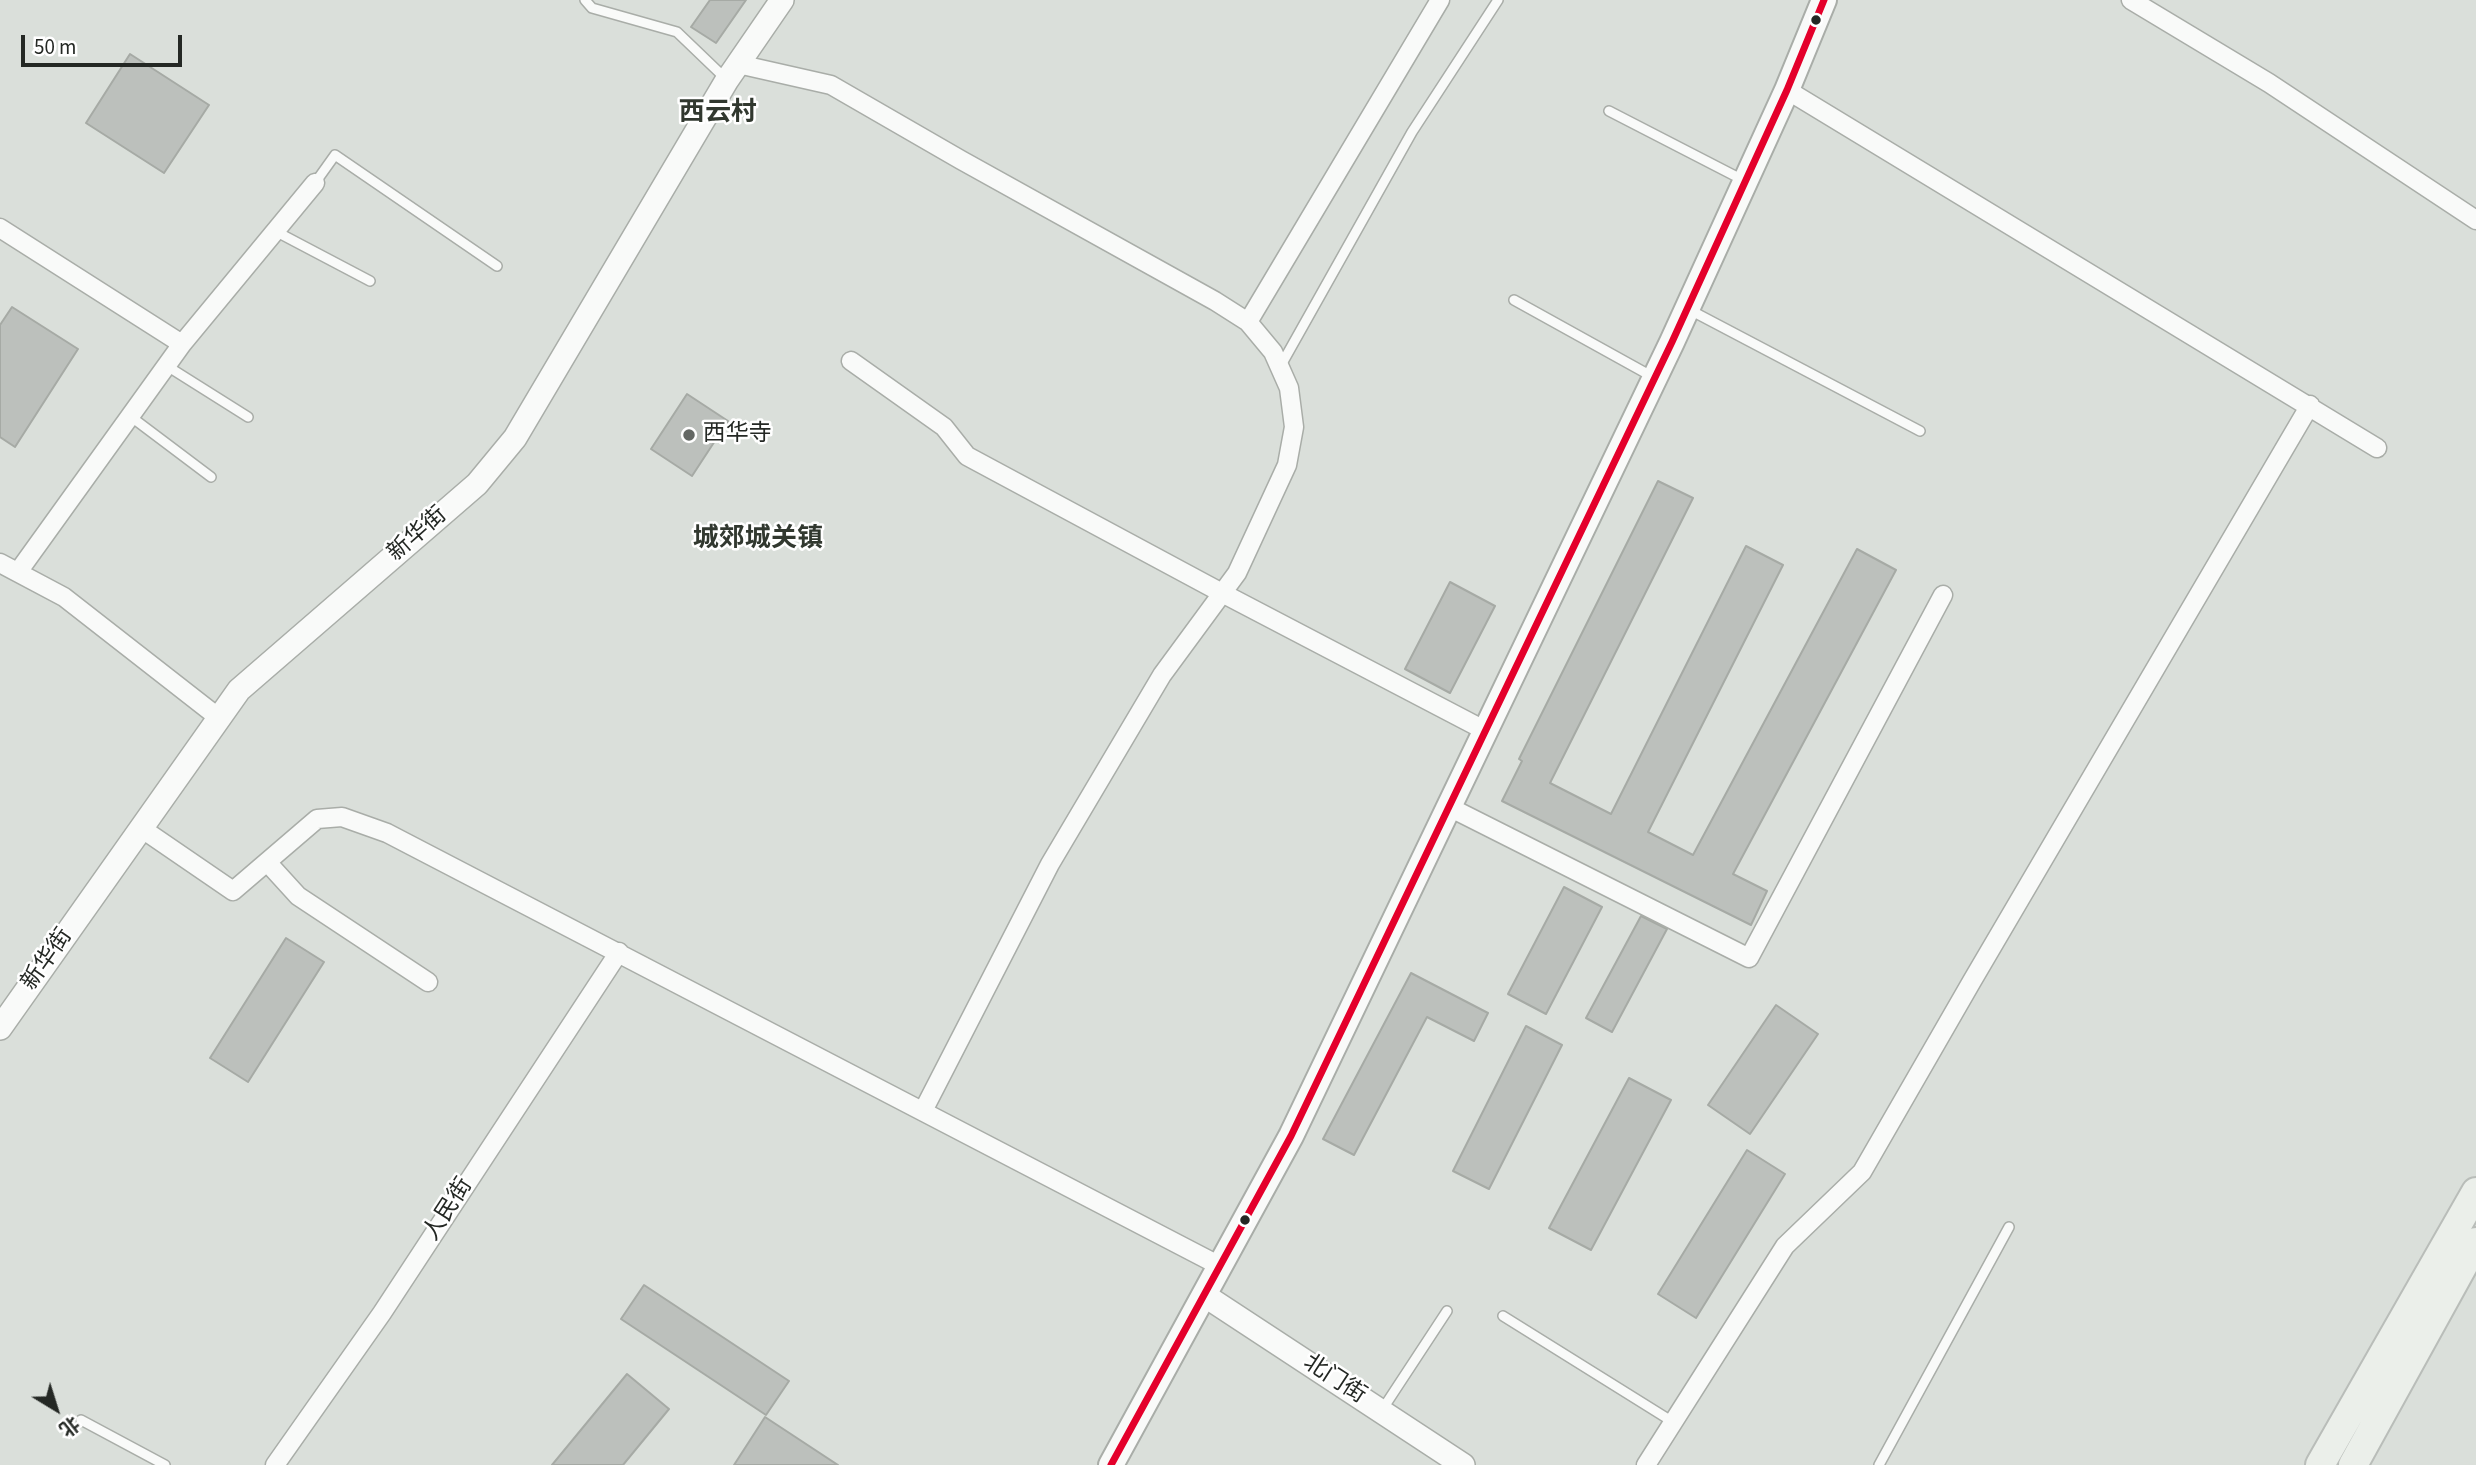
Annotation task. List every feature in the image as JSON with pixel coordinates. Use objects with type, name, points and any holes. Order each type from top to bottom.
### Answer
[{"type":"main road","points":[[1111,1465],[1292,1136],[1655,378],[1787,90],[1824,0]]},
{"type":"main road","points":[[2320,1465],[2476,1192]]},
{"type":"main road","points":[[2353,1465],[2476,1242]]},
{"type":"street","name":"新华街","points":[[0,1028],[239,690],[477,484],[515,438],[733,72],[782,0]]},
{"type":"street","points":[[1248,322],[1440,0]]},
{"type":"street","points":[[2131,0],[2269,83],[2476,220]]},
{"type":"street","points":[[733,72],[831,85],[1215,301],[1248,322],[1273,352],[1289,388],[1294,427],[1287,465],[1237,573],[1162,675],[1050,864],[923,1111]]},
{"type":"street","points":[[1787,90],[2377,448]]},
{"type":"street","points":[[18,572],[182,344],[315,183]]},
{"type":"street","points":[[0,228],[182,344]]},
{"type":"street","points":[[851,361],[944,426],[967,456],[1486,731]]},
{"type":"street","points":[[1646,1465],[1785,1246],[1862,1172],[2310,405]]},
{"type":"street","points":[[0,563],[64,597],[219,718]]},
{"type":"street","points":[[1449,807],[1749,958],[1943,595]]},
{"type":"street","points":[[141,828],[233,891],[317,819],[342,817],[387,833],[1220,1266]]},
{"type":"street","points":[[267,862],[298,896],[428,982]]},
{"type":"street","name":"人民街","points":[[275,1465],[382,1313],[619,953]]},
{"type":"street","name":"北门街","points":[[1204,1295],[1463,1465]]},
{"type":"lane","points":[[585,0],[592,8],[677,32],[733,72]]},
{"type":"lane","points":[[1280,367],[1412,132],[1498,0]]},
{"type":"lane","points":[[1609,111],[1745,181]]},
{"type":"lane","points":[[315,183],[335,155],[497,266]]},
{"type":"lane","points":[[275,231],[370,281]]},
{"type":"lane","points":[[1514,300],[1655,378]]},
{"type":"lane","points":[[1686,308],[1920,431]]},
{"type":"lane","points":[[167,366],[248,417]]},
{"type":"lane","points":[[130,416],[211,477]]},
{"type":"lane","points":[[1879,1465],[2009,1227]]},
{"type":"lane","points":[[1381,1411],[1447,1311]]},
{"type":"lane","points":[[1503,1316],[1673,1422]]},
{"type":"lane","points":[[81,1420],[165,1465]]},
{"type":"building","points":[[710,0],[746,0],[716,43],[691,27]]},
{"type":"building","points":[[130,54],[209,105],[164,173],[86,123]]},
{"type":"building","points":[[12,307],[78,349],[15,447],[0,437],[0,325]]},
{"type":"building","name":"西华寺","points":[[687,394],[728,421],[692,476],[651,449]]},
{"type":"building","points":[[1658,481],[1693,498],[1550,783],[1611,814],[1746,546],[1783,565],[1648,832],[1693,855],[1857,549],[1896,570],[1733,874],[1767,891],[1751,925],[1502,801],[1522,761],[1519,759]]},
{"type":"building","points":[[1450,582],[1495,606],[1450,693],[1405,669]]},
{"type":"building","points":[[1564,887],[1602,907],[1546,1014],[1508,994]]},
{"type":"building","points":[[1641,916],[1667,929],[1612,1032],[1586,1018]]},
{"type":"building","points":[[286,938],[324,962],[248,1082],[210,1058]]},
{"type":"building","points":[[1411,973],[1488,1013],[1474,1041],[1427,1017],[1354,1155],[1323,1139]]},
{"type":"building","points":[[1776,1005],[1818,1034],[1750,1134],[1708,1105]]},
{"type":"building","points":[[1526,1026],[1562,1045],[1489,1189],[1453,1171]]},
{"type":"building","points":[[1629,1078],[1671,1100],[1591,1250],[1549,1228]]},
{"type":"building","points":[[1747,1150],[1785,1174],[1696,1318],[1658,1294]]},
{"type":"building","points":[[644,1285],[789,1381],[766,1415],[621,1319]]},
{"type":"building","points":[[627,1374],[669,1409],[623,1465],[552,1465]]},
{"type":"building","points":[[765,1417],[838,1465],[734,1465]]},
{"type":"transit line","points":[[1111,1465],[1291,1136],[1672,342],[1787,90],[1824,0]]},
{"type":"place","name":"西华寺","points":[[689,435]]},
{"type":"district","name":"西云村","points":[[718,114]]},
{"type":"district","name":"城郊城关镇","points":[[758,540]]}]
